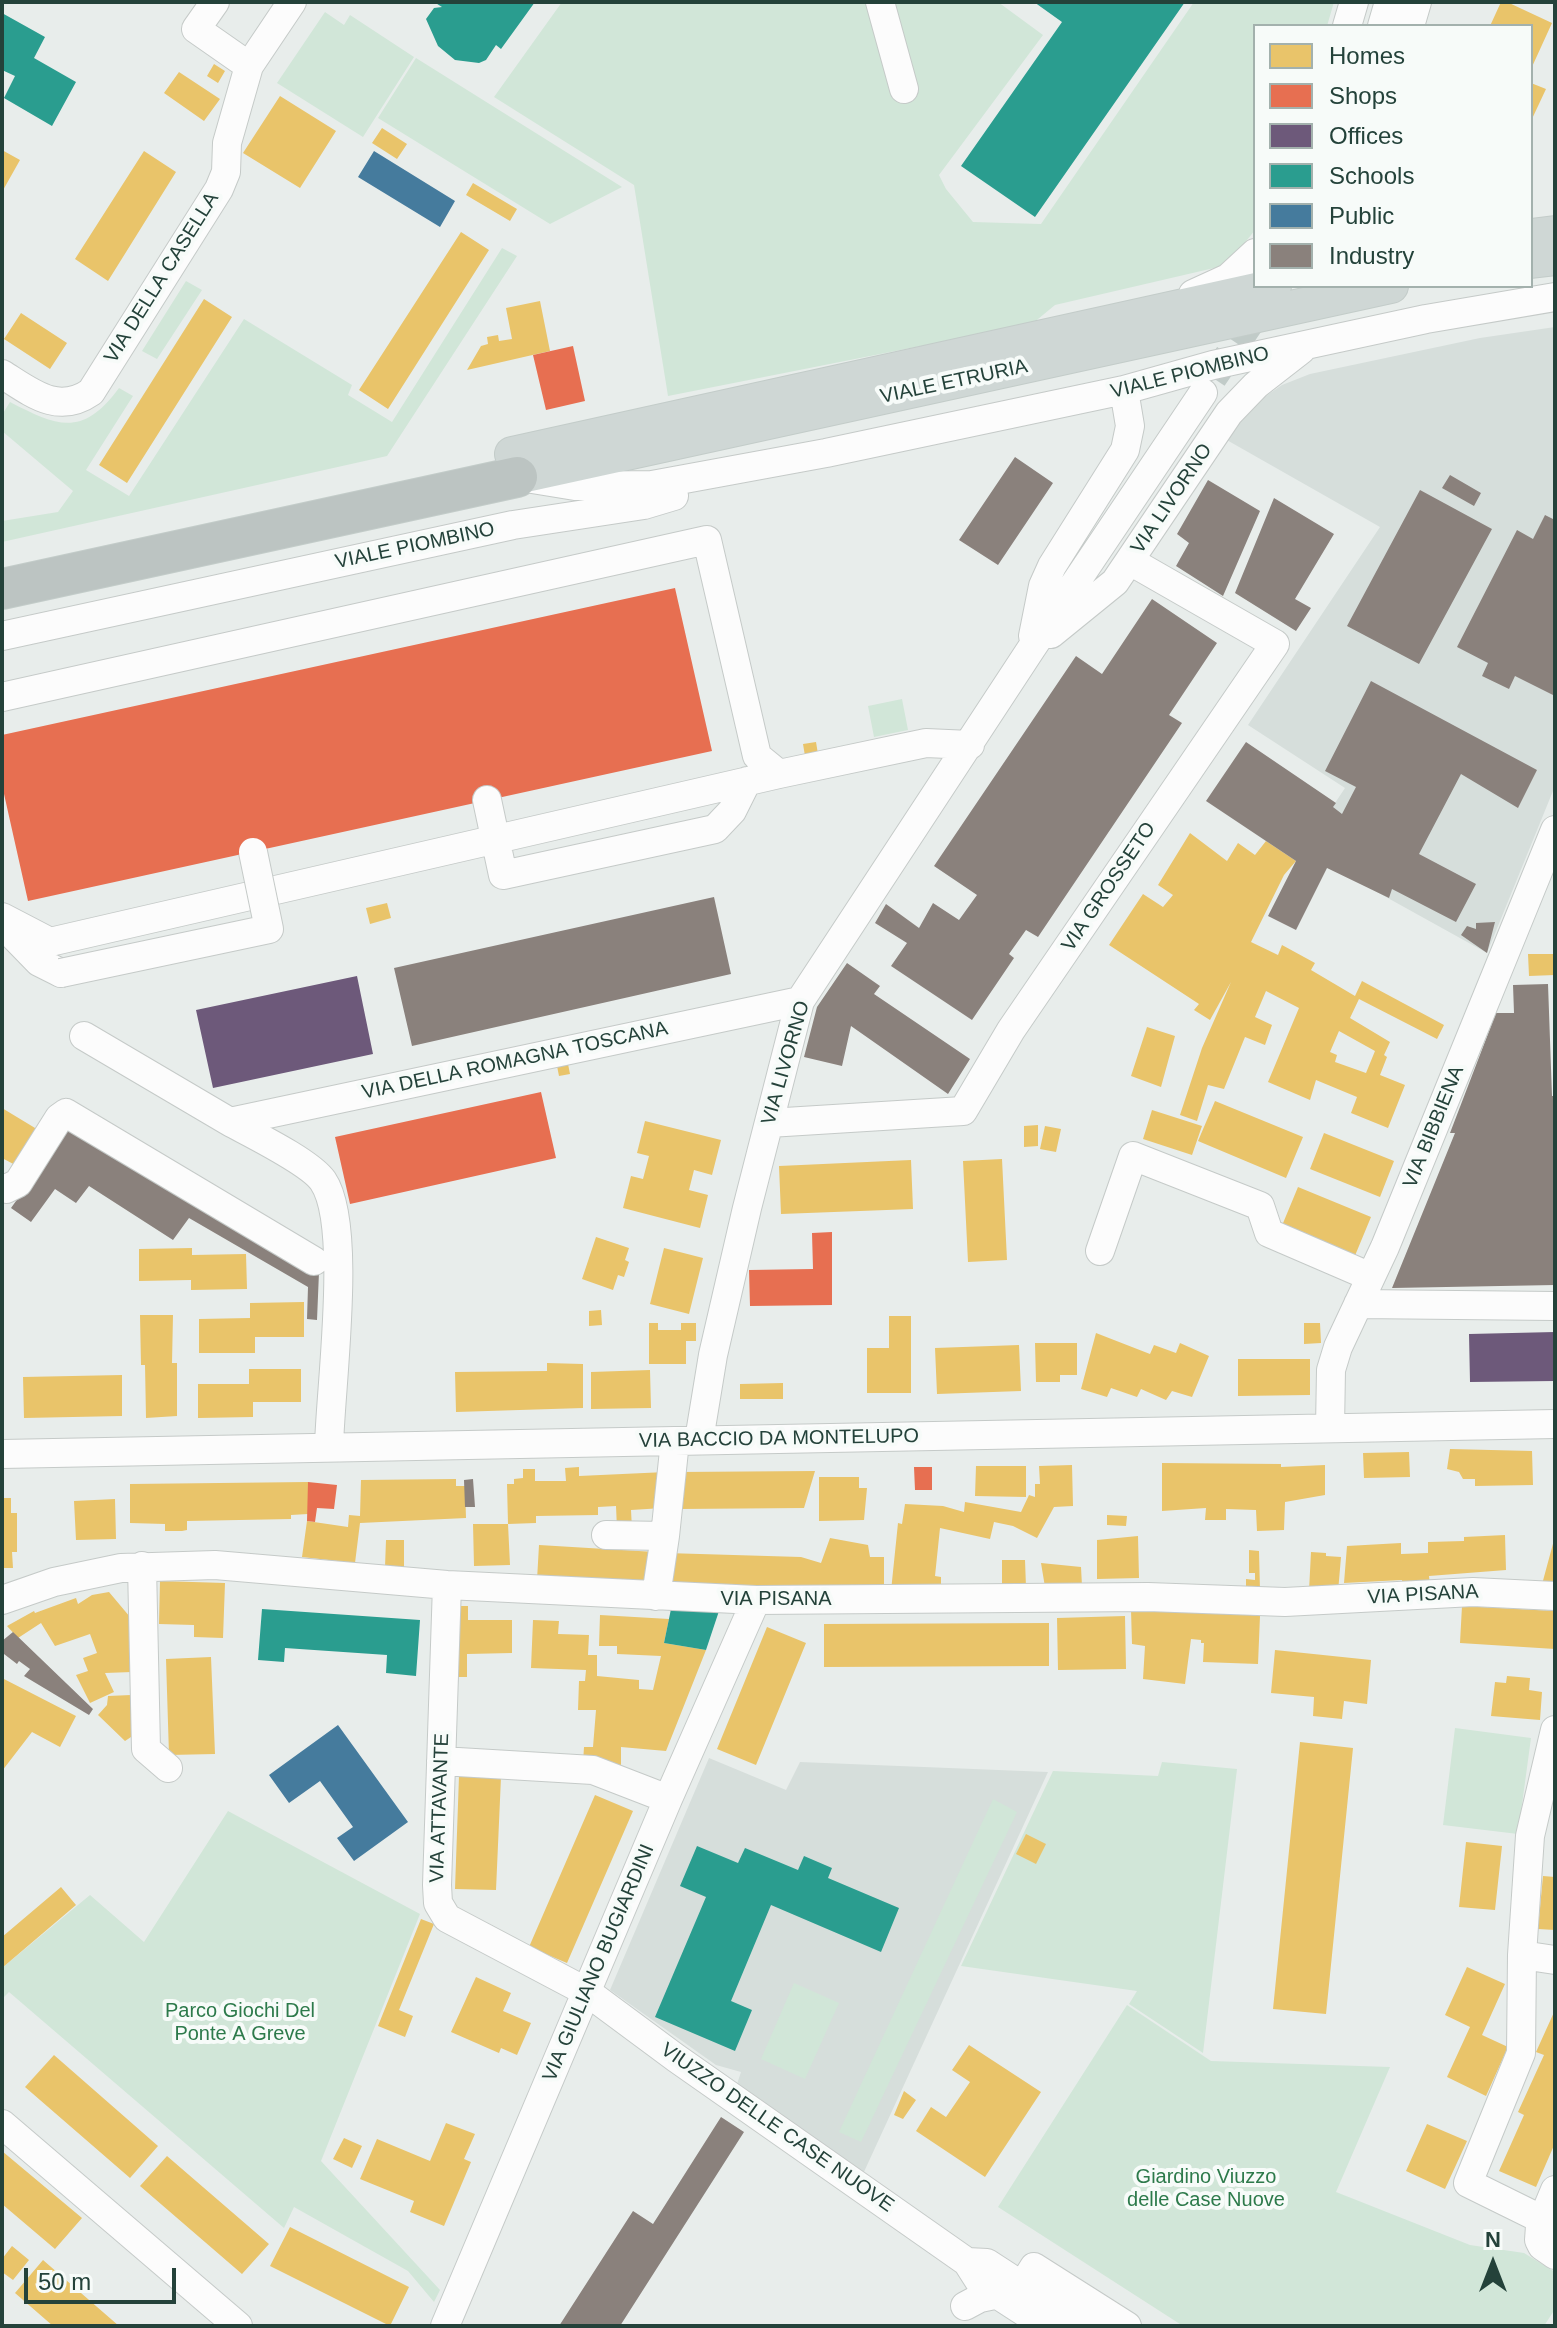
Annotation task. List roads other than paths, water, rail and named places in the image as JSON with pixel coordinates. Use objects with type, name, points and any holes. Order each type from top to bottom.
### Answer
[{"type":"highway","points":[[2,563],[514,465]]},
{"type":"highway","points":[[2,589],[514,465]]},
{"type":"main road","points":[[1533,236],[1555,233]]},
{"type":"main road","points":[[1533,261],[1555,258]]},
{"type":"main road","name":"VIALE ETRURIA","points":[[514,465],[1265,288]]},
{"type":"main road","name":"VIALE ETRURIA","points":[[514,465],[1381,288]]},
{"type":"street","points":[[215,2],[196,29],[249,66]]},
{"type":"street","name":"VIA DELLA CASELLA","points":[[2,374],[57,403],[74,402],[91,392],[219,189],[226,172],[227,143],[249,66],[292,2]]},
{"type":"street","points":[[880,2],[904,89]]},
{"type":"street","points":[[1348,24],[1354,2]]},
{"type":"street","points":[[1383,24],[1389,2]]},
{"type":"street","points":[[1411,24],[1417,2]]},
{"type":"street","points":[[1098,325],[1204,290],[1234,274],[1253,255]]},
{"type":"street","name":"VIALE PIOMBINO","points":[[514,465],[575,486],[629,487],[826,453],[1124,390],[1213,365],[1460,312],[1555,297]]},
{"type":"street","name":"VIA LIVORNO","points":[[1031,649],[1102,595],[1130,561],[1240,401],[1308,345]]},
{"type":"street","name":"VIA LIVORNO","points":[[1031,649],[1038,608],[1052,566],[1125,450],[1130,426],[1124,390]]},
{"type":"street","name":"VIA LIVORNO","points":[[656,1596],[665,1536],[687,1441],[717,1341],[800,1001],[1203,393]]},
{"type":"street","name":"VIALE PIOMBINO","points":[[2,636],[513,525],[644,505],[826,453]]},
{"type":"street","points":[[2,697],[707,540],[757,756],[779,774]]},
{"type":"street","name":"VIA GROSSETO","points":[[769,1123],[963,1111],[1011,1030],[1275,644],[1130,561]]},
{"type":"street","points":[[2,917],[50,942],[779,774],[926,743],[970,745]]},
{"type":"street","points":[[487,800],[503,875],[715,829],[732,811],[747,781]]},
{"type":"street","name":"VIA BIBBIENA","points":[[1330,1428],[1331,1370],[1338,1347],[1371,1277],[1555,830]]},
{"type":"street","points":[[2,923],[39,962],[61,973],[269,929],[253,852]]},
{"type":"street","name":"VIA DELLA ROMAGNA TOSCANA","points":[[230,1122],[800,1001]]},
{"type":"street","points":[[84,1036],[304,1165],[323,1180],[330,1199],[339,1261],[329,1447]]},
{"type":"street","points":[[2,1188],[18,1183],[59,1118],[66,1113],[314,1261]]},
{"type":"street","points":[[1100,1251],[1133,1156],[1260,1206],[1269,1233],[1371,1277]]},
{"type":"street","points":[[1358,1304],[1555,1306]]},
{"type":"street","name":"VIA BACCIO DA MONTELUPO","points":[[2,1454],[1555,1424]]},
{"type":"street","points":[[606,1535],[665,1536]]},
{"type":"street","points":[[142,1566],[146,1749],[168,1768]]},
{"type":"street","name":"VIA PISANA","points":[[2,1600],[54,1582],[142,1566],[242,1566],[447,1585],[756,1600],[1148,1597],[1285,1602],[1473,1592],[1555,1596]]},
{"type":"street","name":"VIA ATTAVANTE","points":[[447,1585],[438,1903],[447,1918],[587,1992]]},
{"type":"street","name":"VIA GIULIANO BUGIARDINI","points":[[445,2326],[668,1799],[756,1600]]},
{"type":"street","points":[[1543,2220],[1468,2183],[1521,2053],[1522,1955],[1530,1836],[1555,1730]]},
{"type":"street","points":[[441,1761],[593,1770],[668,1799]]},
{"type":"street","points":[[1522,1955],[1555,1960]]},
{"type":"street","name":"VIUZZO DELLE CASE NUOVE","points":[[587,1992],[892,2209],[1046,2326]]},
{"type":"street","points":[[2,2124],[238,2326]]},
{"type":"street","points":[[1555,2190],[1539,2240],[1555,2255]]},
{"type":"street","name":"VIUZZO DELLE CASE NUOVE","points":[[979,2278],[987,2263],[1084,2326]]},
{"type":"street","points":[[1022,2286],[1034,2267],[1127,2326]]},
{"type":"street","points":[[957,2316],[979,2278]]},
{"type":"street","name":"VIUZZO DELLE CASE NUOVE","points":[[979,2278],[1012,2292],[1066,2326]]},
{"type":"tunnel","points":[[1213,378],[1261,307]]},
{"type":"park label","name":"Parco Giochi Del Ponte A Greve","points":[[240,2022]]},
{"type":"park label","name":"Giardino Viuzzo delle Case Nuove","points":[[1206,2188]]}]
